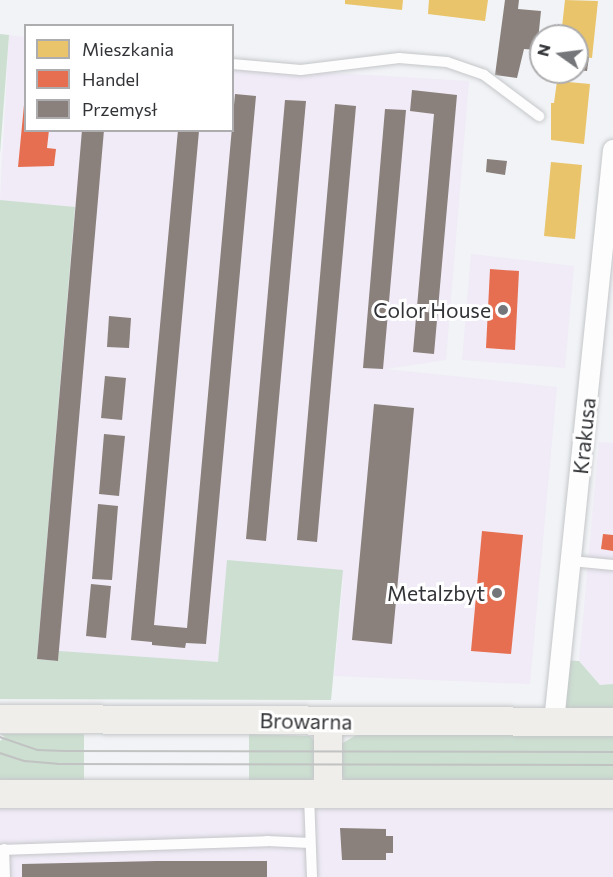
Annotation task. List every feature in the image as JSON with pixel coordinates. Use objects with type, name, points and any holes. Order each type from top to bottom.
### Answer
[{"type":"main road","name":"Browarna","points":[[0,719],[613,722]]},
{"type":"main road","points":[[319,794],[328,721]]},
{"type":"main road","points":[[0,794],[613,794]]},
{"type":"street","name":"Krakusa","points":[[554,722],[613,150]]},
{"type":"lane","points":[[234,64],[301,70],[399,58],[447,62],[484,75],[539,116]]},
{"type":"lane","points":[[571,561],[613,565]]},
{"type":"lane","points":[[312,877],[310,843],[319,794]]},
{"type":"lane","points":[[5,877],[2,850],[267,841],[310,843]]},
{"type":"shaded area","points":[[9,35],[24,37],[24,132],[234,132],[234,67],[469,81],[446,360],[386,369],[557,387],[530,684],[334,676],[343,580],[230,669],[32,664],[72,207],[0,200]]},
{"type":"shaded area","points":[[471,254],[574,266],[565,368],[462,360]]},
{"type":"shaded area","points":[[599,442],[613,443],[613,684],[600,685],[579,661]]},
{"type":"shaded area","points":[[0,805],[613,805],[613,877],[0,877]]},
{"type":"green space","points":[[0,34],[9,35],[0,153]]},
{"type":"green space","points":[[0,200],[75,207],[37,659],[58,661],[59,651],[218,662],[227,560],[343,570],[331,700],[0,699]]},
{"type":"green space","points":[[561,660],[579,661],[600,685],[613,684],[613,711],[556,711]]},
{"type":"green space","points":[[0,734],[84,734],[84,782],[0,782],[0,741],[5,737]]},
{"type":"green space","points":[[249,734],[310,736],[314,740],[315,776],[310,781],[249,782]]},
{"type":"green space","points":[[358,734],[613,734],[613,782],[346,781],[340,774],[341,744]]},
{"type":"building: Mieszkania","points":[[345,0],[403,0],[402,10],[345,4]]},
{"type":"building: Mieszkania","points":[[429,0],[488,0],[485,21],[428,14]]},
{"type":"building: Mieszkania","points":[[565,0],[598,1],[592,58],[589,58],[589,24],[562,24]]},
{"type":"building: Mieszkania","points":[[557,84],[590,84],[584,144],[551,140],[551,103],[554,103]]},
{"type":"building: Mieszkania","points":[[551,162],[582,165],[575,239],[544,236]]},
{"type":"building: Handel","points":[[24,105],[24,132],[49,132],[47,148],[56,149],[54,166],[18,167]]},
{"type":"building: Handel","name":"Color House","points":[[490,269],[519,271],[515,350],[486,348]]},
{"type":"building: Handel","name":"Metalzbyt","points":[[482,531],[523,535],[511,654],[471,651]]},
{"type":"building: Handel","points":[[603,534],[613,535],[613,551],[601,549]]},
{"type":"building: Przemysł","points":[[505,0],[519,0],[518,9],[541,11],[540,24],[529,24],[529,49],[524,49],[517,78],[495,75]]},
{"type":"building: Przemysł","points":[[412,90],[457,95],[434,354],[413,352],[434,114],[410,111]]},
{"type":"building: Przemysł","points":[[235,94],[256,96],[206,644],[186,643],[185,648],[152,645],[152,642],[131,640],[178,132],[199,132],[154,625],[187,628],[232,132],[234,132]]},
{"type":"building: Przemysł","points":[[285,100],[306,101],[266,541],[246,539]]},
{"type":"building: Przemysł","points":[[335,104],[356,106],[317,542],[297,540]]},
{"type":"building: Przemysł","points":[[385,109],[406,110],[383,369],[363,368]]},
{"type":"building: Przemysł","points":[[82,132],[104,132],[58,661],[37,659]]},
{"type":"building: Przemysł","points":[[487,159],[507,161],[505,175],[486,172]]},
{"type":"building: Przemysł","points":[[109,316],[131,318],[129,348],[107,347]]},
{"type":"building: Przemysł","points":[[105,376],[126,378],[122,420],[101,418]]},
{"type":"building: Przemysł","points":[[374,404],[414,408],[392,644],[352,640]]},
{"type":"building: Przemysł","points":[[104,434],[125,436],[119,496],[99,494]]},
{"type":"building: Przemysł","points":[[98,504],[118,506],[112,580],[92,579]]},
{"type":"building: Przemysł","points":[[91,584],[111,586],[106,638],[86,636]]},
{"type":"building: Przemysł","points":[[340,828],[386,829],[386,836],[393,836],[393,853],[386,853],[386,860],[342,860]]},
{"type":"building: Przemysł","points":[[267,861],[267,877],[22,877],[22,864]]},
{"type":"tram line","points":[[0,737],[37,750],[65,751],[613,752]]},
{"type":"tram line","points":[[0,753],[25,761],[57,764],[613,765]]},
{"type":"place","name":"Color House","points":[[503,310]]},
{"type":"place","name":"Metalzbyt","points":[[497,593]]}]
